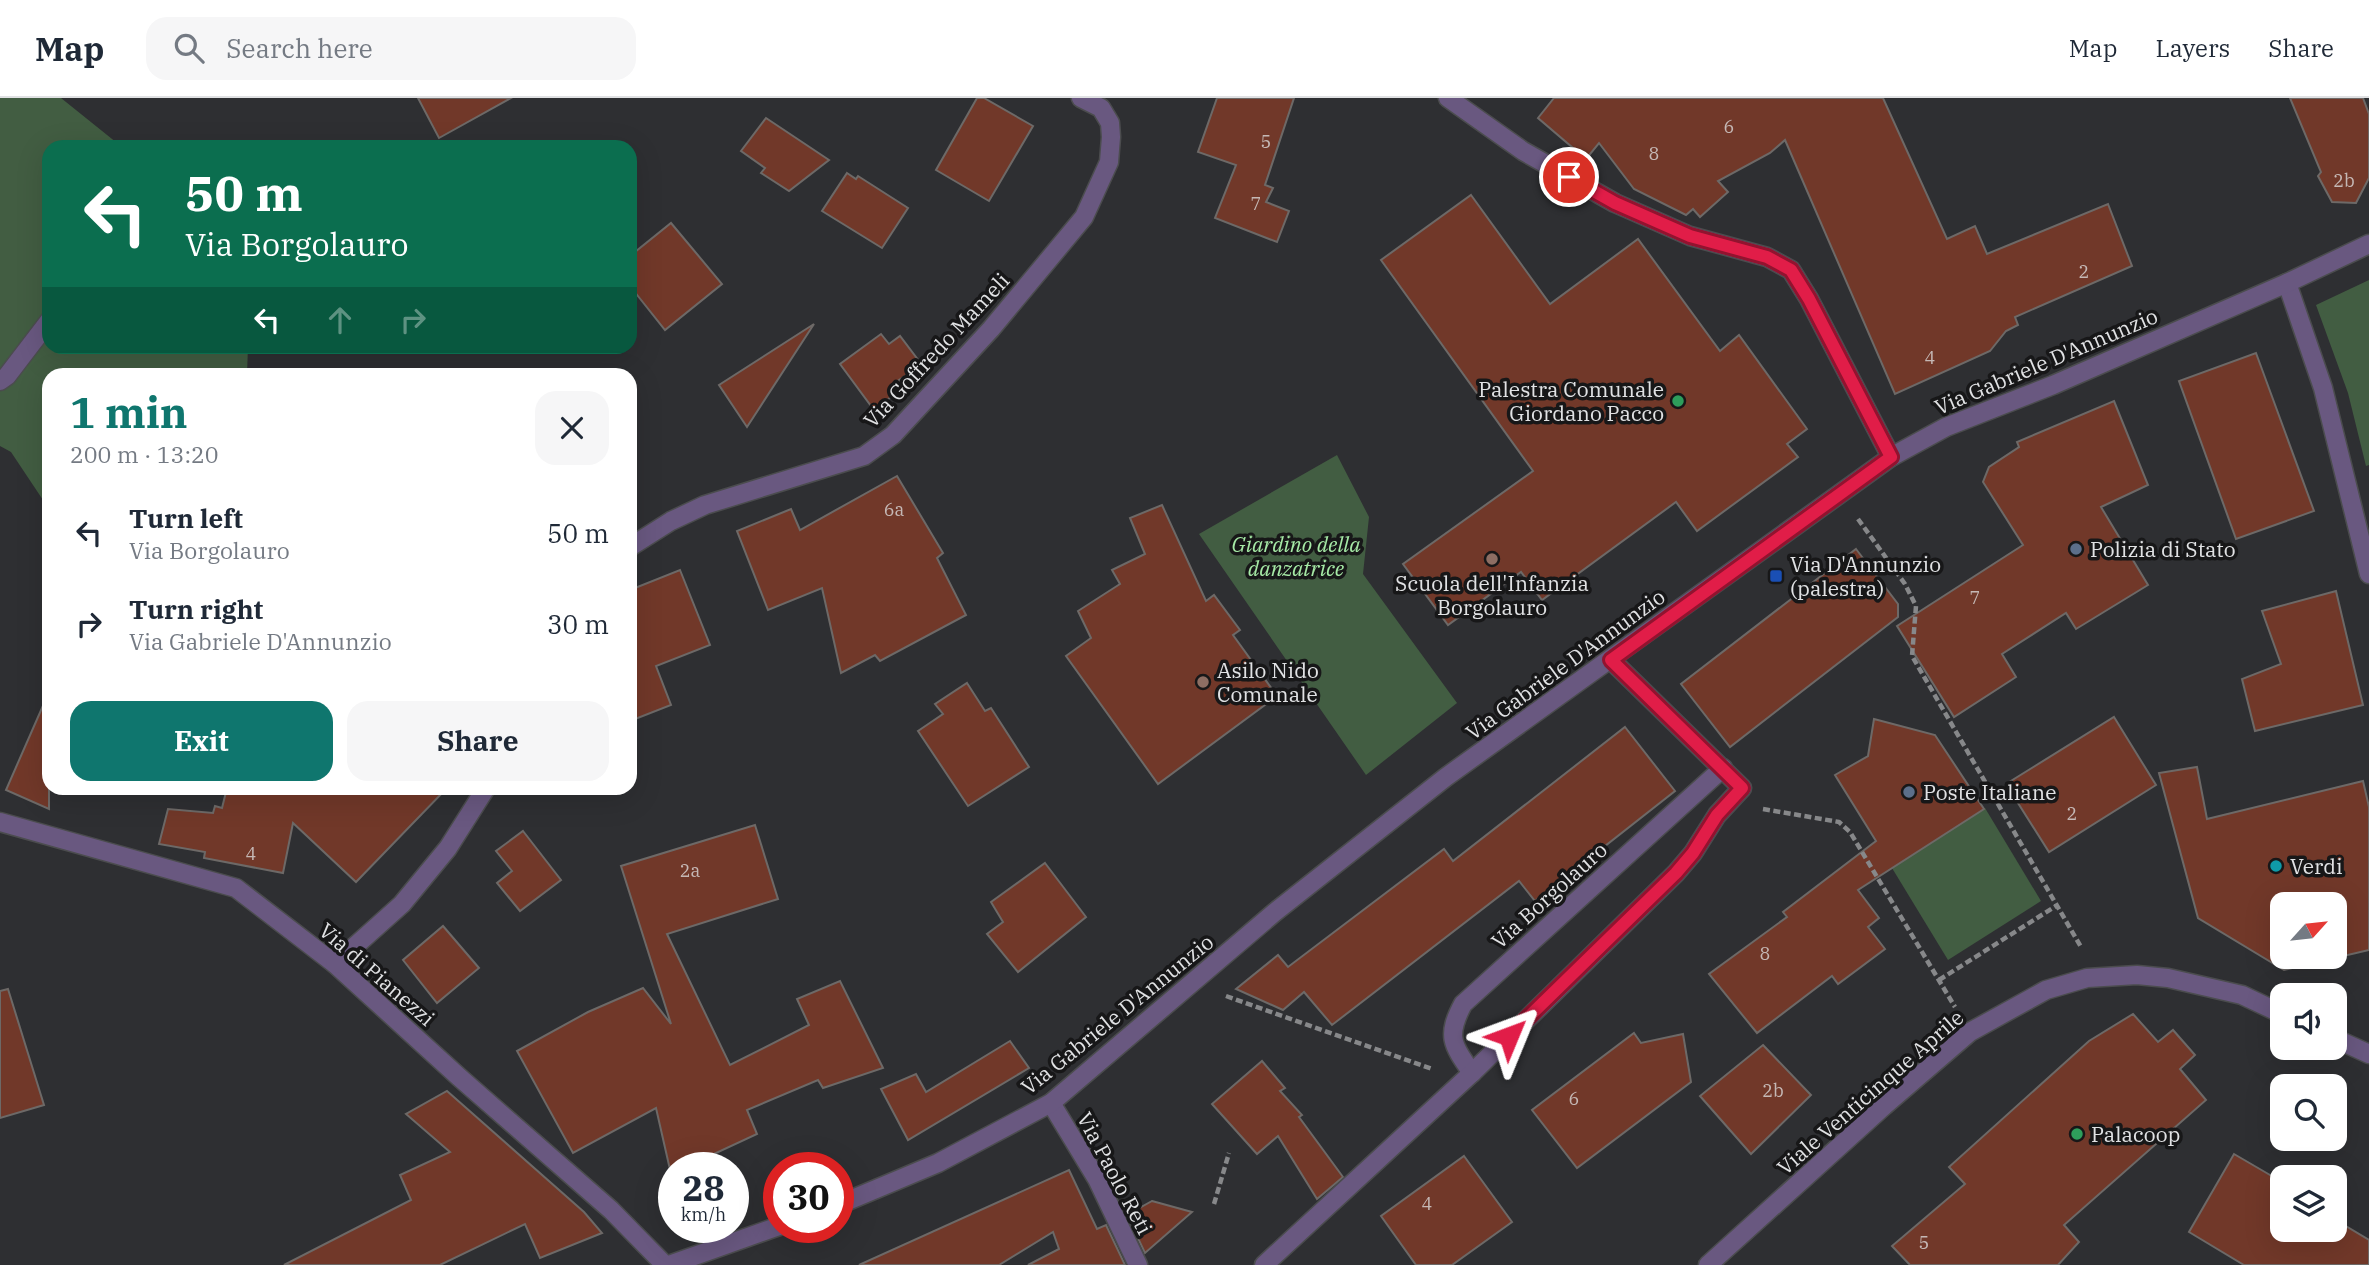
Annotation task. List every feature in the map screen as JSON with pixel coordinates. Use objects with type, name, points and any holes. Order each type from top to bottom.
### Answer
[{"type":"street","name":"Via Goffredo Mameli","points":[[637,543],[671,521],[705,505],[864,456],[893,435],[991,329],[1084,217],[1109,162],[1111,137],[1110,122],[1101,108],[1081,98]]},
{"type":"street","points":[[1448,98],[1523,151],[1615,203],[1690,236],[1767,257],[1791,270],[1809,299],[1891,457]]},
{"type":"street","name":"Via Gabriele D'Annunzio","points":[[854,1198],[938,1163],[1051,1103],[1275,912],[1424,794],[1891,457],[1946,426],[2053,385],[2287,283],[2369,244]]},
{"type":"street","points":[[2287,283],[2323,388],[2369,575]]},
{"type":"street","points":[[0,381],[7,376],[42,330]]},
{"type":"street","points":[[1264,1265],[1472,1073],[1676,873],[1693,853],[1717,815],[1742,788],[1611,660]]},
{"type":"street","name":"Via Borgolauro","points":[[1472,1073],[1455,1049],[1452,1024],[1463,1004],[1723,768]]},
{"type":"street","points":[[335,964],[402,904],[448,848],[482,795]]},
{"type":"street","name":"Via di Pianezzi","points":[[0,822],[236,888],[335,964],[611,1210],[667,1265]]},
{"type":"street","name":"Viale Venticinque Aprile","points":[[1708,1265],[1970,1032],[2046,990],[2087,978],[2137,975],[2168,978],[2242,995],[2270,1008]]},
{"type":"street","points":[[2347,1044],[2369,1054]]},
{"type":"street","name":"Via Paolo Reti","points":[[1051,1103],[1097,1179],[1138,1265]]},
{"type":"street","points":[[667,1265],[763,1232]]},
{"type":"path","points":[[1857,519],[1905,584],[1916,606],[1912,656],[2100,978]]},
{"type":"path","points":[[1728,803],[1839,822],[1850,832],[1970,1032]]},
{"type":"path","points":[[1939,980],[2056,906]]},
{"type":"path","points":[[1219,993],[1440,1071]]},
{"type":"path","points":[[1214,1204],[1229,1153]]},
{"type":"green space","points":[[0,98],[61,98],[113,140],[42,140],[42,354],[248,354],[247,368],[42,368],[42,498],[11,452],[0,446]]},
{"type":"green space","points":[[2369,280],[2369,465],[2366,466],[2348,393],[2316,305]]},
{"type":"green space","name":"Giardino della danzatrice","points":[[1337,455],[1369,517],[1363,574],[1457,703],[1366,775],[1199,534]]},
{"type":"green space","points":[[1985,808],[2041,901],[1948,960],[1892,868]]},
{"type":"building","points":[[418,98],[511,98],[439,138]]},
{"type":"building","points":[[977,98],[984,98],[1033,126],[989,201],[936,170]]},
{"type":"building","points":[[1217,98],[1294,98],[1265,185],[1273,188],[1266,202],[1289,211],[1277,242],[1215,218],[1236,165],[1198,152]]},
{"type":"building","points":[[1554,98],[1883,98],[1947,239],[1975,226],[1987,254],[2108,204],[2132,266],[2015,317],[2018,325],[2006,331],[1990,351],[1895,394],[1785,140],[1770,153],[1718,181],[1728,192],[1700,217],[1693,209],[1686,215],[1634,189],[1599,143],[1586,159],[1538,118]]},
{"type":"building","points":[[2290,98],[2363,98],[2369,114],[2369,178],[2356,203],[2332,202],[2318,176],[2321,172]]},
{"type":"building","points":[[766,118],[829,160],[789,191],[761,173],[765,168],[741,151]]},
{"type":"building","points":[[847,173],[856,179],[858,176],[908,208],[882,248],[822,211]]},
{"type":"building","points":[[1471,195],[1550,304],[1638,239],[1720,351],[1739,335],[1807,429],[1787,444],[1798,457],[1697,531],[1676,502],[1542,600],[1521,572],[1448,625],[1403,564],[1533,471],[1381,260]]},
{"type":"building","points":[[671,223],[722,284],[665,330],[637,295],[637,250]]},
{"type":"building","points":[[814,324],[747,427],[719,385]]},
{"type":"building","points":[[881,334],[889,344],[900,336],[922,365],[899,380],[904,387],[874,410],[840,364]]},
{"type":"building","points":[[2256,353],[2314,511],[2236,539],[2179,381]]},
{"type":"building","name":"Polizia di Stato","points":[[2114,401],[2148,485],[2101,507],[2148,585],[2076,629],[2066,613],[2002,654],[2016,677],[1954,717],[1897,626],[2023,545],[1983,482],[1989,467],[2019,447],[2017,442]]},
{"type":"building","points":[[897,476],[943,553],[937,558],[966,615],[880,661],[875,655],[841,673],[822,588],[768,610],[737,531],[791,509],[800,530]]},
{"type":"building","points":[[1162,505],[1206,601],[1214,595],[1240,630],[1233,635],[1277,696],[1158,784],[1066,656],[1091,638],[1078,611],[1120,584],[1112,570],[1145,554],[1130,518]]},
{"type":"building","points":[[1856,549],[1898,604],[1898,617],[1730,747],[1681,684]]},
{"type":"building","points":[[680,570],[710,645],[656,666],[671,705],[637,718],[637,587]]},
{"type":"building","points":[[2336,591],[2363,705],[2255,731],[2242,679],[2281,664],[2262,611]]},
{"type":"building","points":[[967,683],[985,711],[991,708],[1029,767],[968,806],[918,731],[943,714],[935,704]]},
{"type":"building","points":[[42,708],[42,795],[49,795],[49,809],[6,790]]},
{"type":"building","points":[[2114,717],[2156,785],[2049,852],[2006,784]]},
{"type":"building","points":[[1874,719],[1935,735],[1984,809],[1858,890],[1879,918],[1868,927],[1885,949],[1838,984],[1832,976],[1757,1033],[1709,974],[1787,917],[1783,912],[1876,841],[1835,775],[1868,756]]},
{"type":"building","points":[[1625,727],[1675,791],[1535,901],[1519,881],[1332,1025],[1304,992],[1283,1010],[1236,989],[1278,955],[1288,967],[1444,849],[1453,861]]},
{"type":"building","name":"Verdi","points":[[2197,767],[2207,819],[2363,781],[2369,807],[2369,950],[2347,955],[2347,892],[2270,892],[2270,962],[2198,918],[2159,773]]},
{"type":"building","points":[[225,795],[440,795],[356,882],[293,823],[283,873],[204,858],[205,852],[159,844],[168,809],[213,813],[215,806],[222,808]]},
{"type":"building","points":[[755,825],[778,899],[667,934],[730,1065],[809,1025],[797,999],[840,981],[883,1068],[823,1088],[818,1080],[747,1110],[757,1134],[718,1152],[666,1152],[656,1108],[573,1153],[517,1051],[588,1012],[643,988],[671,1024],[621,866]]},
{"type":"building","points":[[523,831],[561,880],[520,911],[497,883],[512,871],[496,851]]},
{"type":"building","points":[[1045,863],[1086,917],[1018,972],[987,934],[1003,922],[991,902]]},
{"type":"building","points":[[443,926],[479,968],[437,1003],[403,960]]},
{"type":"building","points":[[8,989],[44,1105],[0,1118],[0,991]]},
{"type":"building","name":"Palacoop","points":[[2133,1014],[2158,1042],[2173,1030],[2195,1055],[2180,1069],[2206,1100],[2064,1225],[2079,1242],[2058,1265],[1910,1265],[1892,1246],[1965,1184],[1949,1167],[2089,1041]]},
{"type":"building","points":[[1634,1033],[1641,1043],[1683,1034],[1691,1082],[1577,1168],[1532,1110]]},
{"type":"building","points":[[1010,1041],[1029,1068],[908,1140],[881,1089],[916,1074],[926,1092]]},
{"type":"building","points":[[1763,1045],[1811,1095],[1751,1154],[1700,1096]]},
{"type":"building","points":[[1262,1061],[1285,1088],[1280,1091],[1302,1115],[1299,1117],[1343,1177],[1317,1199],[1278,1136],[1257,1154],[1212,1104]]},
{"type":"building","points":[[447,1091],[584,1212],[602,1233],[540,1258],[525,1224],[440,1265],[284,1265],[411,1200],[400,1175],[450,1152],[406,1114]]},
{"type":"building","points":[[2234,1154],[2270,1175],[2270,1242],[2347,1242],[2347,1227],[2369,1240],[2369,1265],[2244,1265],[2189,1232]]},
{"type":"building","points":[[1464,1156],[1512,1222],[1452,1265],[1416,1265],[1381,1216]]},
{"type":"building","points":[[1069,1170],[1097,1229],[1106,1225],[1125,1265],[1028,1265],[1059,1249],[1053,1232],[999,1265],[859,1265]]},
{"type":"building","points":[[1152,1201],[1192,1212],[1145,1253],[1127,1215]]},
{"type":"place","name":"Palestra Comunale Giordano Pacco","points":[[1678,401]]},
{"type":"place","name":"Polizia di Stato","points":[[2076,549]]},
{"type":"place","name":"Scuola dell'Infanzia Borgolauro","points":[[1492,559]]},
{"type":"place","name":"Via D'Annunzio (palestra)","points":[[1776,576]]},
{"type":"place","name":"Asilo Nido Comunale","points":[[1203,682]]},
{"type":"place","name":"Poste Italiane","points":[[1909,792]]},
{"type":"place","name":"Verdi","points":[[2276,866]]},
{"type":"place","name":"Palacoop","points":[[2077,1134]]},
{"type":"route","points":[[1509,1036],[1676,873],[1693,853],[1717,815],[1742,788],[1611,660],[1891,457],[1809,299],[1791,270],[1767,257],[1690,236],[1615,203],[1569,177]]}]
